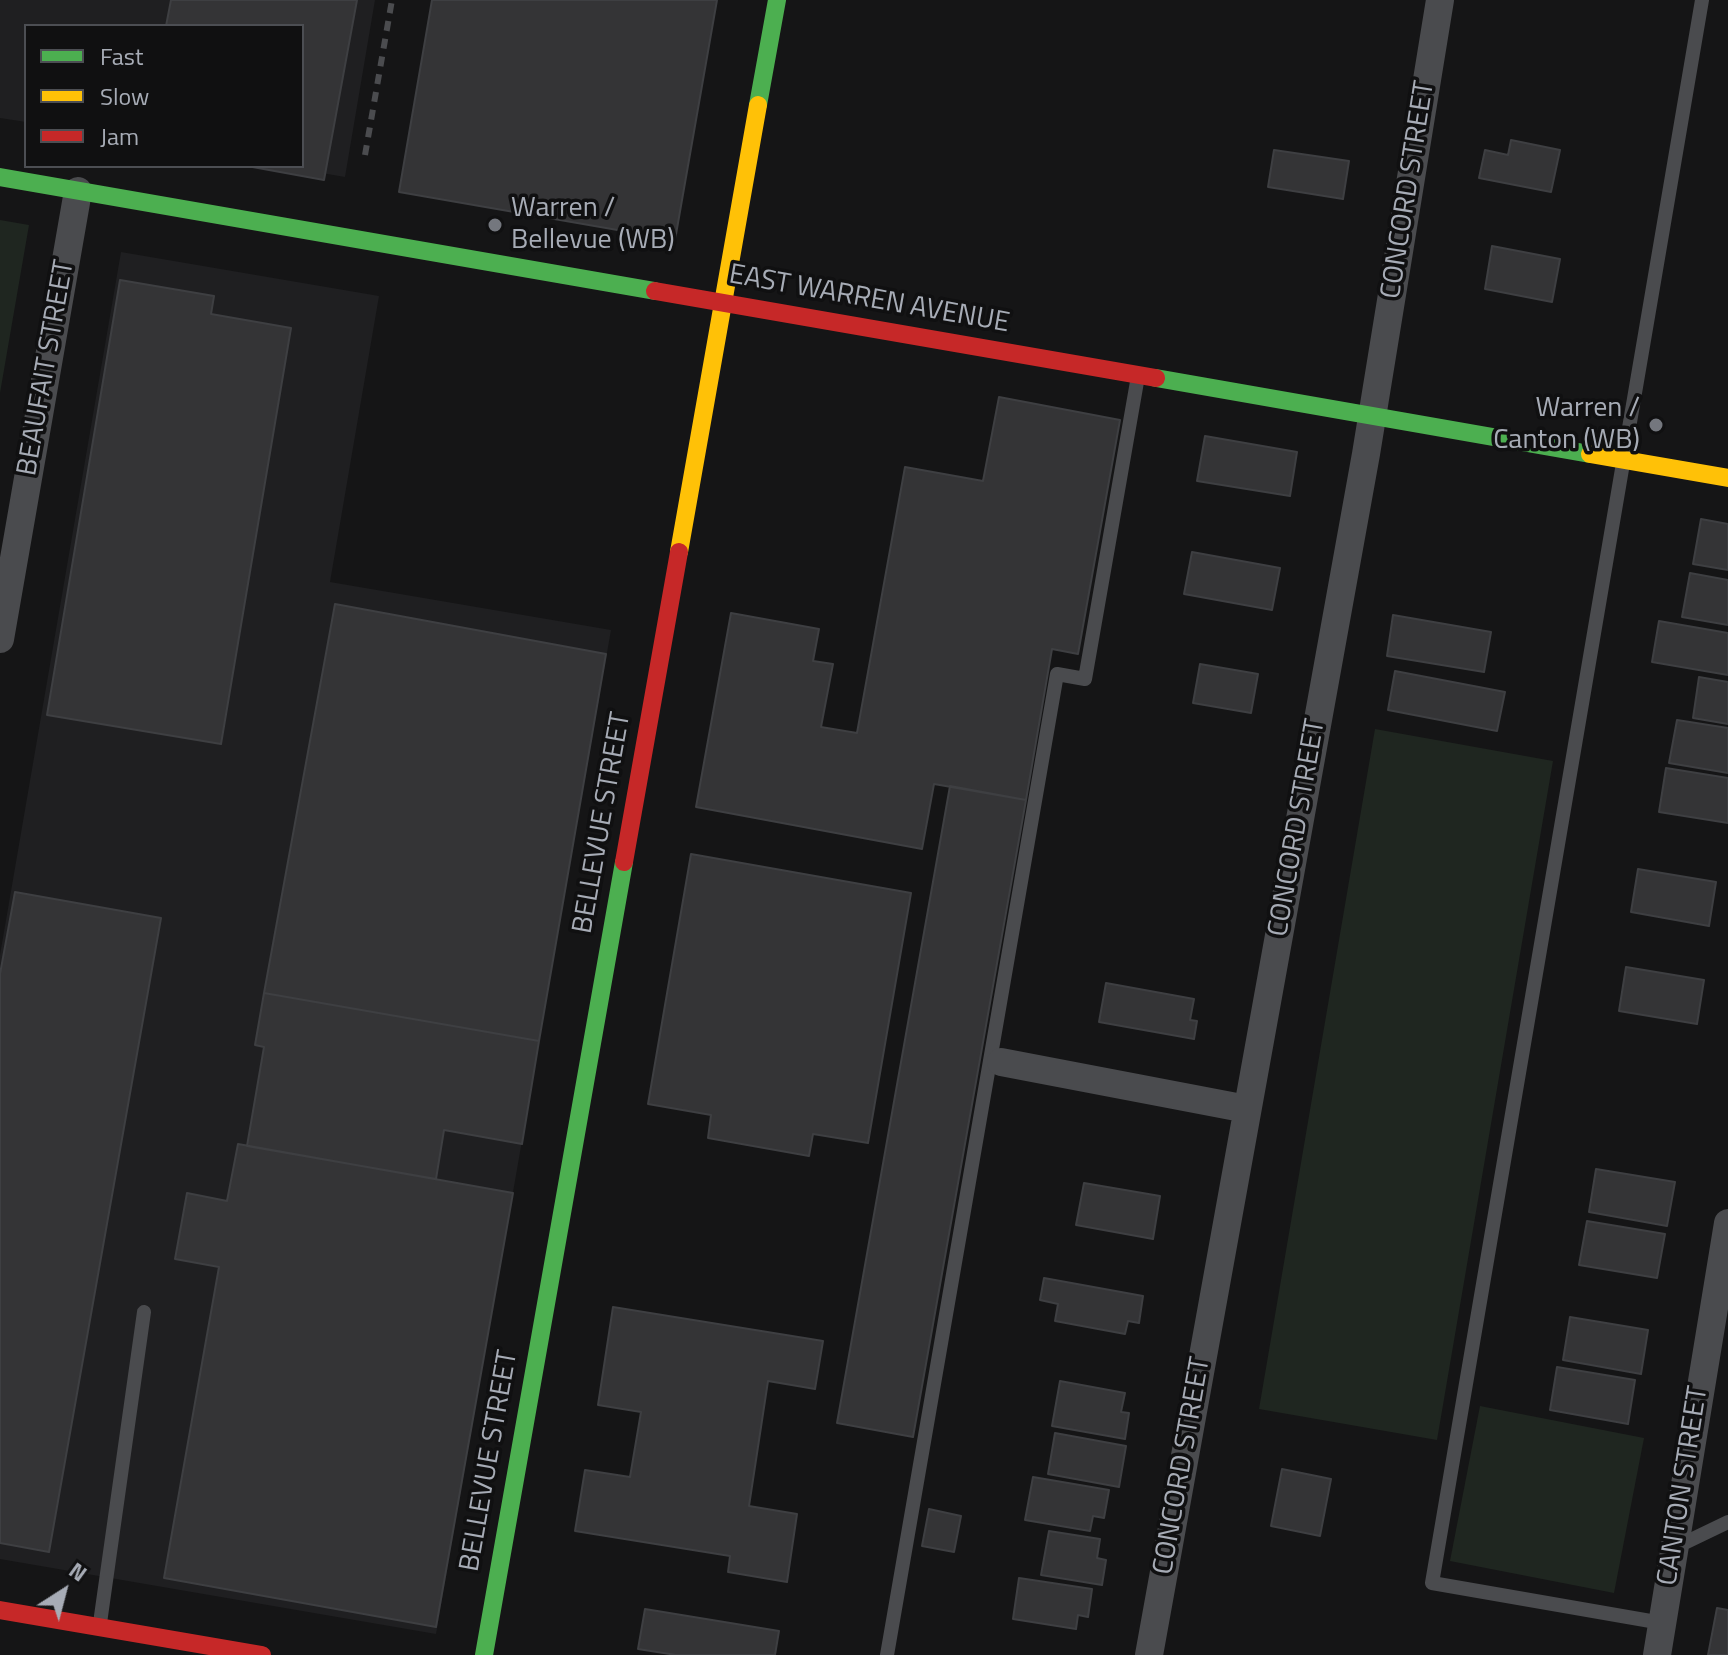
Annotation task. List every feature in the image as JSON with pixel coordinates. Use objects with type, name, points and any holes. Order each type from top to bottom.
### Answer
[{"type":"main road","name":"BELLEVUE STREET","points":[[484,1655],[777,0]]},
{"type":"main road","name":"EAST WARREN AVENUE","points":[[0,177],[1728,478]]},
{"type":"main road","points":[[0,1610],[262,1655]]},
{"type":"street","name":"CONCORD STREET","points":[[1149,1655],[1373,415],[1440,0]]},
{"type":"street","name":"BEAUFAIT STREET","points":[[0,639],[78,191]]},
{"type":"street","points":[[1001,1062],[1247,1109]]},
{"type":"street","name":"CANTON STREET","points":[[1657,1655],[1728,1223]]},
{"type":"lane","points":[[1662,1623],[1432,1583],[1702,0]]},
{"type":"lane","points":[[887,1655],[1057,674],[1085,679],[1138,375]]},
{"type":"lane","points":[[99,1627],[144,1312]]},
{"type":"lane","points":[[1674,1548],[1728,1522]]},
{"type":"shaded area","points":[[0,0],[375,0],[345,177],[293,168],[304,168],[304,24],[24,24],[24,122],[0,118]]},
{"type":"shaded area","points":[[0,220],[29,225],[0,393]]},
{"type":"shaded area","points":[[121,252],[379,296],[330,582],[611,630],[436,1634],[0,1559],[0,955]]},
{"type":"shaded area","points":[[1375,729],[1553,761],[1437,1440],[1259,1409]]},
{"type":"shaded area","points":[[1480,1406],[1644,1438],[1614,1593],[1450,1561]]},
{"type":"building","points":[[171,0],[357,0],[324,180],[258,168],[304,168],[304,24],[166,24]]},
{"type":"building","points":[[432,0],[717,0],[675,240],[399,192]]},
{"type":"building","points":[[1511,140],[1560,150],[1551,192],[1479,178],[1485,150],[1508,155]]},
{"type":"building","points":[[1274,150],[1349,161],[1343,199],[1268,187]]},
{"type":"building","points":[[1492,246],[1560,259],[1552,302],[1485,289]]},
{"type":"building","points":[[120,280],[214,296],[211,314],[291,328],[221,744],[47,715]]},
{"type":"building","points":[[999,397],[1120,420],[1078,654],[1052,649],[1026,800],[934,784],[922,849],[696,807],[731,613],[819,629],[813,661],[833,664],[821,727],[857,733],[905,467],[983,481]]},
{"type":"building","points":[[1205,436],[1297,452],[1290,496],[1197,481]]},
{"type":"building","points":[[1701,519],[1728,524],[1728,570],[1693,564]]},
{"type":"building","points":[[1192,552],[1280,568],[1272,610],[1184,594]]},
{"type":"building","points":[[1690,573],[1728,580],[1728,625],[1682,617]]},
{"type":"building","points":[[335,604],[606,654],[539,1041],[264,993]]},
{"type":"building","points":[[1393,615],[1491,632],[1484,672],[1387,656]]},
{"type":"building","points":[[1659,621],[1728,633],[1728,675],[1652,662]]},
{"type":"building","points":[[1200,664],[1258,674],[1251,713],[1193,703]]},
{"type":"building","points":[[1395,671],[1505,692],[1497,731],[1388,710]]},
{"type":"building","points":[[1699,677],[1728,682],[1728,724],[1693,718]]},
{"type":"building","points":[[1677,720],[1728,728],[1728,773],[1669,763]]},
{"type":"building","points":[[1666,768],[1728,778],[1728,823],[1659,812]]},
{"type":"building","points":[[950,786],[1026,800],[913,1437],[837,1423]]},
{"type":"building","points":[[691,854],[911,893],[868,1143],[813,1134],[809,1156],[708,1138],[711,1115],[648,1104]]},
{"type":"building","points":[[1638,869],[1716,882],[1709,926],[1631,912]]},
{"type":"building","points":[[15,892],[161,918],[49,1552],[0,1543],[0,974]]},
{"type":"building","points":[[1626,967],[1704,980],[1697,1024],[1619,1011]]},
{"type":"building","points":[[1106,983],[1194,999],[1190,1020],[1197,1021],[1194,1039],[1099,1022]]},
{"type":"building","points":[[264,993],[539,1041],[522,1144],[444,1130],[436,1179],[247,1146],[264,1047],[255,1045]]},
{"type":"building","points":[[238,1144],[513,1193],[436,1627],[164,1578],[219,1267],[175,1259],[187,1193],[227,1201]]},
{"type":"building","points":[[1596,1169],[1675,1182],[1667,1226],[1589,1212]]},
{"type":"building","points":[[1084,1183],[1160,1196],[1153,1239],[1076,1225]]},
{"type":"building","points":[[1587,1221],[1665,1234],[1657,1278],[1579,1265]]},
{"type":"building","points":[[1044,1278],[1143,1296],[1139,1323],[1128,1321],[1125,1334],[1055,1321],[1058,1304],[1040,1300]]},
{"type":"building","points":[[613,1307],[823,1341],[815,1389],[768,1381],[749,1506],[797,1514],[787,1582],[728,1572],[730,1556],[575,1531],[585,1470],[630,1477],[641,1412],[598,1405]]},
{"type":"building","points":[[1570,1317],[1648,1330],[1641,1374],[1563,1360]]},
{"type":"building","points":[[1557,1367],[1635,1380],[1628,1424],[1550,1410]]},
{"type":"building","points":[[1060,1381],[1125,1393],[1121,1412],[1129,1413],[1125,1439],[1052,1426]]},
{"type":"building","points":[[1055,1433],[1126,1446],[1119,1487],[1048,1474]]},
{"type":"building","points":[[1282,1469],[1331,1479],[1320,1536],[1271,1526]]},
{"type":"building","points":[[1033,1477],[1109,1490],[1104,1518],[1093,1516],[1090,1531],[1025,1520]]},
{"type":"building","points":[[929,1509],[961,1516],[954,1552],[922,1546]]},
{"type":"building","points":[[1049,1531],[1100,1539],[1097,1558],[1106,1560],[1102,1585],[1041,1575]]},
{"type":"building","points":[[1019,1578],[1092,1589],[1088,1617],[1078,1615],[1076,1629],[1013,1619]]},
{"type":"building","points":[[1717,1608],[1728,1610],[1728,1655],[1708,1655]]},
{"type":"building","points":[[645,1609],[779,1631],[775,1655],[676,1655],[638,1649]]},
{"type":"railway","points":[[365,155],[392,0]]},
{"type":"traffic: fast","points":[[758,105],[777,0]]},
{"type":"traffic: fast","points":[[0,177],[655,291]]},
{"type":"traffic: fast","points":[[1156,378],[1590,454]]},
{"type":"traffic: fast","points":[[484,1655],[624,862]]},
{"type":"traffic: slow","points":[[679,552],[758,105]]},
{"type":"traffic: slow","points":[[1590,454],[1728,478]]},
{"type":"traffic: jam","points":[[655,291],[1156,378]]},
{"type":"traffic: jam","points":[[624,862],[679,552]]},
{"type":"traffic: jam","points":[[0,1610],[262,1655]]},
{"type":"place","name":"Warren / Bellevue (WB)","points":[[495,225]]},
{"type":"place","name":"Warren / Canton (WB)","points":[[1656,425]]}]
